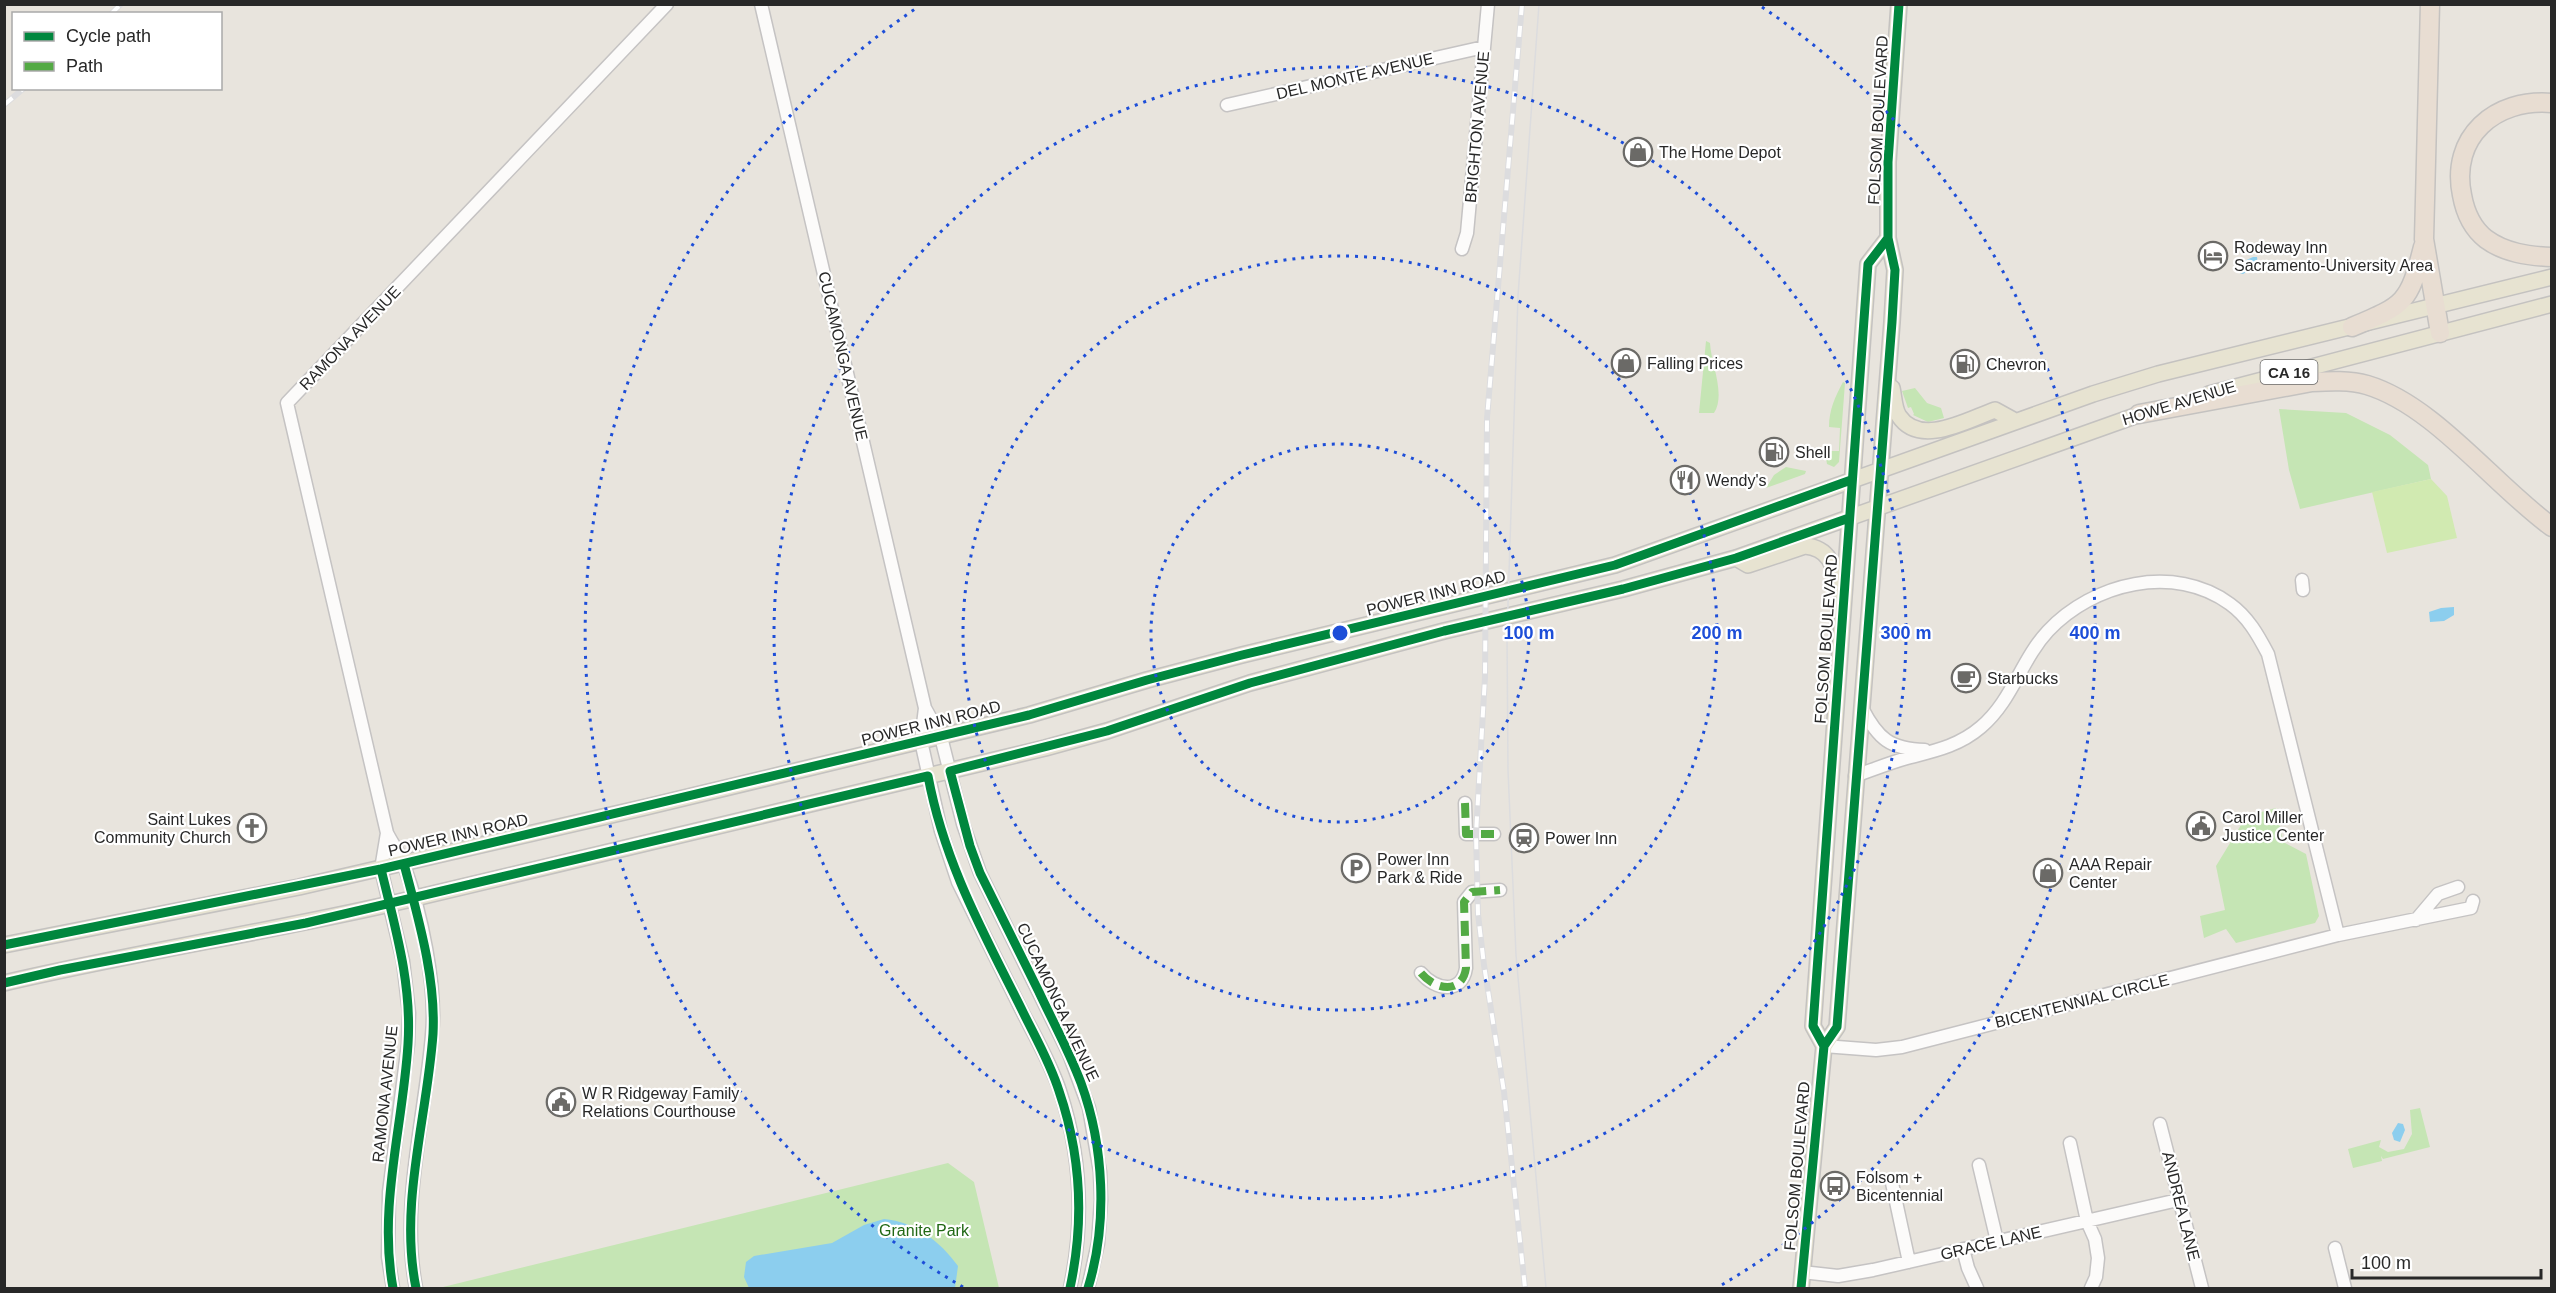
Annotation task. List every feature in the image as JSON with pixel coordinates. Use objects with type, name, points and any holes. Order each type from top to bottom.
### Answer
[{"type":"highway","points":[[2430,4],[2424,239],[2440,333]]},
{"type":"highway","points":[[2552,103],[2537,102],[2508,108],[2483,124],[2466,145],[2459,172],[2464,207],[2471,222],[2485,237],[2514,253],[2552,257]]},
{"type":"highway","points":[[2352,327],[2386,313],[2405,299],[2414,282],[2424,239]]},
{"type":"highway","points":[[2139,414],[2312,382],[2331,381],[2365,385],[2383,391],[2420,412],[2552,527]]},
{"type":"main road","name":"FOLSOM BOULEVARD","points":[[1801,1288],[1824,1046],[1837,1027],[1855,776],[1881,470],[1895,270],[1888,238],[1890,114],[1899,4]]},
{"type":"main road","name":"FOLSOM BOULEVARD","points":[[1824,1046],[1813,1026],[1868,264],[1888,238]]},
{"type":"main road","name":"HOWE AVENUE","points":[[1851,480],[2015,421],[2158,374],[2552,277]]},
{"type":"main road","name":"HOWE AVENUE","points":[[1849,518],[2139,414],[2242,384],[2552,304]]},
{"type":"main road","points":[[1888,371],[1898,416],[1921,430],[1934,431],[1995,410],[2015,421]]},
{"type":"main road","name":"POWER INN ROAD","points":[[4,945],[404,864],[1029,715],[1242,655],[1615,565],[1851,480]]},
{"type":"main road","points":[[4,984],[60,970],[306,923],[413,899],[950,771],[1107,731],[1250,683],[1444,631],[1623,589],[1736,558],[1849,518]]},
{"type":"main road","points":[[1736,558],[1748,565],[1805,546],[1820,549],[1826,554],[1833,567],[1843,607]]},
{"type":"street","name":"RAMONA AVENUE","points":[[416,1288],[411,1239],[412,1194],[433,1032],[426,953],[404,864],[387,833],[287,403],[667,4]]},
{"type":"street","name":"CUCAMONGA AVENUE","points":[[761,4],[925,708],[941,737],[966,835],[980,873],[1069,1054],[1089,1108],[1100,1172],[1101,1200],[1098,1243],[1088,1288]]},
{"type":"street","name":"BRIGHTON AVENUE","points":[[1462,249],[1467,233],[1488,4]]},
{"type":"street","name":"DEL MONTE AVENUE","points":[[1227,105],[1484,47]]},
{"type":"street","points":[[1855,776],[1906,758],[1938,751],[1972,735],[1993,716],[2008,697],[2025,662],[2048,631],[2075,608],[2091,599],[2122,587],[2165,582],[2200,588],[2220,597],[2249,622],[2268,654],[2338,935]]},
{"type":"street","points":[[1861,707],[1869,722],[1890,745],[1912,750],[1938,751]]},
{"type":"street","name":"CUCAMONGA AVENUE","points":[[925,708],[921,741],[941,831],[958,882],[1049,1065],[1063,1102],[1074,1149],[1079,1200],[1078,1239],[1070,1288]]},
{"type":"street","points":[[1465,803],[1466,834],[1494,834]]},
{"type":"street","name":"RAMONA AVENUE","points":[[387,833],[381,869],[403,961],[409,1013],[408,1044],[389,1192],[388,1257],[393,1288]]},
{"type":"street","points":[[2416,920],[2438,894],[2454,888],[2456,911]]},
{"type":"street","points":[[1421,973],[1429,982],[1437,986],[1447,987],[1461,982],[1465,977],[1466,968],[1464,902],[1472,892],[1500,890]]},
{"type":"street","name":"BICENTENNIAL CIRCLE","points":[[1824,1046],[1876,1050],[1902,1047],[2338,935],[2470,908],[2474,901]]},
{"type":"street","name":"ANDREA LANE","points":[[2160,1124],[2202,1288]]},
{"type":"street","points":[[2070,1143],[2087,1221],[2095,1239],[2098,1258],[2096,1277],[2091,1288]]},
{"type":"street","points":[[1979,1165],[1997,1241]]},
{"type":"street","points":[[1892,1183],[1909,1262]]},
{"type":"street","name":"GRACE LANE","points":[[1802,1272],[1838,1276],[1909,1262],[2178,1200]]},
{"type":"street","points":[[2335,1248],[2345,1288]]},
{"type":"street","points":[[1963,1249],[1977,1288]]},
{"type":"green space","points":[[1706,341],[1710,343],[1719,397],[1714,413],[1699,413]]},
{"type":"green space","points":[[1843,382],[1845,383],[1839,462],[1834,467],[1827,464],[1826,458],[1829,451],[1839,451],[1840,428],[1829,427],[1829,421],[1833,404]]},
{"type":"green space","points":[[1915,388],[1927,403],[1941,408],[1944,418],[1928,422],[1913,415],[1902,391]]},
{"type":"green space","points":[[2279,409],[2346,413],[2390,435],[2428,465],[2431,479],[2300,509],[2289,470]]},
{"type":"green space","points":[[1786,467],[1806,471],[1805,474],[1766,488],[1774,475]]},
{"type":"green space","points":[[2431,479],[2447,496],[2457,538],[2387,553],[2372,492]]},
{"type":"green space","points":[[2276,808],[2283,842],[2306,854],[2319,916],[2315,923],[2236,943],[2226,929],[2204,938],[2200,916],[2225,910],[2216,866],[2241,825],[2260,820],[2261,812]]},
{"type":"green space","points":[[2420,1108],[2430,1147],[2383,1159],[2381,1156],[2382,1161],[2353,1168],[2348,1149],[2381,1140],[2379,1147],[2388,1152],[2404,1149],[2412,1134],[2410,1110]]},
{"type":"green space","name":"Granite Park","points":[[948,1163],[974,1182],[999,1288],[439,1288]]},
{"type":"water","points":[[2257,257],[2258,265],[2243,274],[2236,272],[2236,265]]},
{"type":"water","points":[[2454,607],[2454,615],[2444,621],[2430,622],[2429,612]]},
{"type":"water","points":[[2398,1123],[2403,1124],[2405,1130],[2400,1142],[2394,1140],[2392,1133]]},
{"type":"water","points":[[884,1219],[906,1224],[935,1241],[958,1266],[955,1288],[749,1288],[744,1277],[746,1262],[754,1256],[832,1243],[864,1225]]},
{"type":"tram line","points":[[1539,4],[1518,296],[1507,635],[1508,770],[1516,955],[1546,1288]]},
{"type":"railway","points":[[113,12],[121,4]]},
{"type":"railway","points":[[1522,4],[1487,418],[1485,677],[1476,834],[1478,914],[1504,1092],[1525,1288]]},
{"type":"railway","points":[[4,105],[22,90]]},
{"type":"marked path","points":[[1465,803],[1466,834],[1494,834]]},
{"type":"marked path","points":[[1421,973],[1440,986],[1454,986],[1459,983],[1466,968],[1464,902],[1472,892],[1500,890]]},
{"type":"cycle path","points":[[1801,1288],[1824,1046],[1837,1027],[1892,322],[1895,270],[1888,238],[1888,162],[1899,4]]},
{"type":"cycle path","points":[[1824,1046],[1813,1026],[1868,264],[1888,238]]},
{"type":"cycle path","points":[[4,945],[381,869],[1029,715],[1242,655],[1615,565],[1851,480]]},
{"type":"cycle path","points":[[1088,1288],[1099,1237],[1101,1211],[1099,1158],[1089,1107],[1066,1048],[980,873],[970,846],[950,771],[1107,731],[1250,683],[1444,631],[1623,589],[1736,558],[1849,518]]},
{"type":"cycle path","points":[[4,983],[60,970],[306,923],[928,776],[935,808],[954,867],[979,924],[1046,1059],[1066,1115],[1076,1164],[1078,1189],[1077,1239],[1070,1288]]},
{"type":"cycle path","points":[[404,864],[425,948],[433,1013],[430,1066],[412,1193],[412,1256],[416,1288]]},
{"type":"cycle path","points":[[381,869],[401,955],[409,1021],[388,1227],[393,1288]]},
{"type":"place","name":"The Home Depot","points":[[1638,152]]},
{"type":"place","name":"Rodeway Inn Sacramento-University Area","points":[[2213,256]]},
{"type":"place","name":"Falling Prices","points":[[1626,363]]},
{"type":"place","name":"Chevron","points":[[1965,364]]},
{"type":"place","name":"Shell","points":[[1774,452]]},
{"type":"place","name":"Wendy's","points":[[1685,480]]},
{"type":"place","name":"Starbucks","points":[[1966,678]]},
{"type":"place","name":"Carol Miller Justice Center","points":[[2201,826]]},
{"type":"place","name":"Saint Lukes Community Church","points":[[252,828]]},
{"type":"place","name":"Power Inn","points":[[1524,838]]},
{"type":"place","name":"Power Inn Park & Ride","points":[[1356,868]]},
{"type":"place","name":"AAA Repair Center","points":[[2048,873]]},
{"type":"place","name":"W R Ridgeway Family Relations Courthouse","points":[[561,1102]]},
{"type":"place","name":"Folsom + Bicentennial","points":[[1835,1186]]}]
